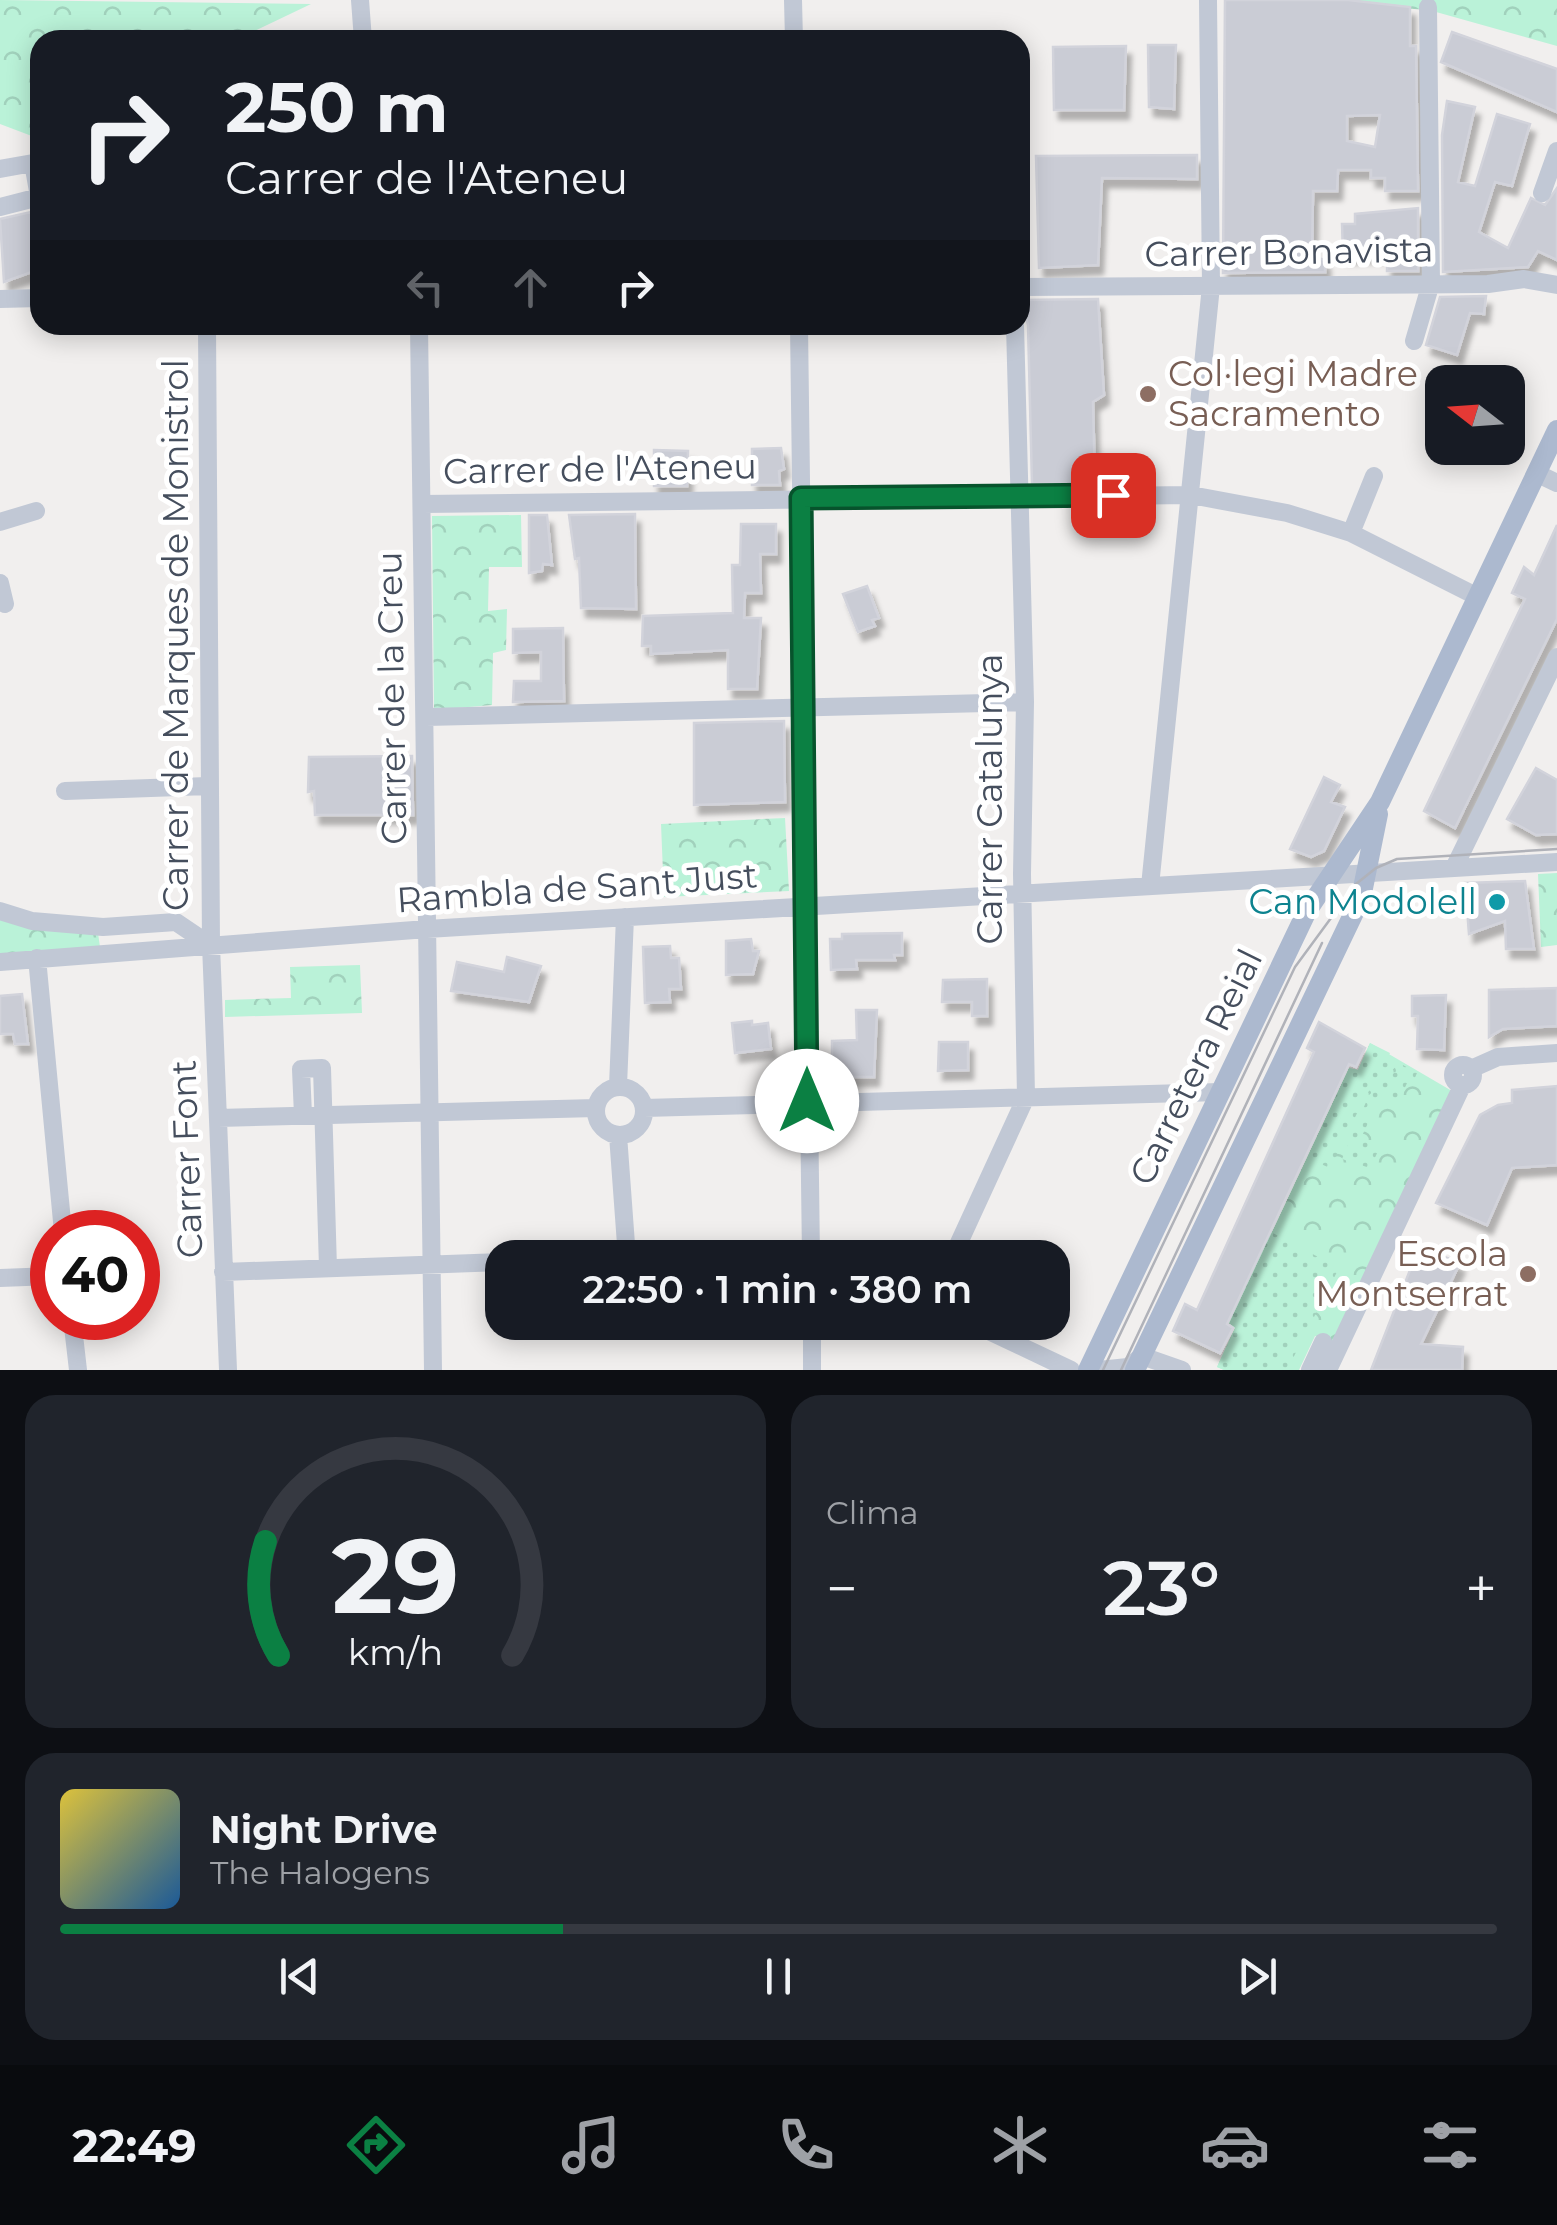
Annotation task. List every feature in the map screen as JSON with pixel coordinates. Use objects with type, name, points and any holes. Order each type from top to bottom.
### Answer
[{"type":"main road","name":"Carretera Reial","points":[[1088,1370],[1307,912],[1380,802],[1557,430]]},
{"type":"main road","name":"Carretera Reial","points":[[1139,1363],[1361,898],[1380,802]]},
{"type":"street","points":[[360,0],[362,30]]},
{"type":"street","points":[[794,0],[794,30]]},
{"type":"street","points":[[1150,886],[1211,286],[1208,1]]},
{"type":"street","points":[[1414,340],[1431,283],[1428,7]]},
{"type":"street","points":[[0,160],[30,152]]},
{"type":"street","points":[[1542,193],[1556,159]]},
{"type":"street","points":[[0,169],[30,163]]},
{"type":"street","points":[[0,206],[30,200]]},
{"type":"street","name":"Carrer Bonavista","points":[[1030,287],[1488,284],[1524,279],[1557,285]]},
{"type":"street","points":[[6,298],[30,289]]},
{"type":"street","name":"Carrer de Marques de Monistrol","points":[[207,335],[211,945]]},
{"type":"street","name":"Carrer de la Creu","points":[[420,335],[432,1370]]},
{"type":"street","points":[[799,335],[807,1101],[812,1240]]},
{"type":"street","name":"Carrer Catalunya","points":[[960,1240],[1026,1097],[1022,894],[1025,702],[1016,494],[1015,335]]},
{"type":"street","points":[[1536,473],[1557,483]]},
{"type":"street","points":[[1350,533],[1374,476]]},
{"type":"street","name":"Carrer de l'Ateneu","points":[[423,504],[1016,494],[1191,495],[1287,513],[1350,533],[1394,550],[1478,596]]},
{"type":"street","points":[[0,522],[36,511]]},
{"type":"street","points":[[0,583],[5,604]]},
{"type":"street","points":[[1454,868],[1556,660]]},
{"type":"street","points":[[426,716],[1025,702]]},
{"type":"street","points":[[65,791],[208,786]]},
{"type":"street","name":"Rambla de Sant Just","points":[[4,962],[428,929],[1557,862]]},
{"type":"street","points":[[0,911],[32,921],[104,926],[176,922],[211,945]]},
{"type":"street","points":[[618,1086],[624,917]]},
{"type":"street","points":[[104,926],[116,952]]},
{"type":"street","name":"Carrer Font","points":[[211,945],[228,1370]]},
{"type":"street","points":[[37,958],[60,1210]]},
{"type":"street","points":[[1328,1370],[1467,1077],[1498,1058],[1557,1054]]},
{"type":"street","points":[[303,1114],[301,1069],[322,1068],[323,1114],[333,1193],[328,1268]]},
{"type":"street","points":[[618,1086],[636,1092],[644,1108],[638,1128],[618,1136],[601,1126],[596,1108],[603,1093],[618,1086]]},
{"type":"street","points":[[644,1108],[1220,1092]]},
{"type":"street","points":[[218,1118],[596,1108]]},
{"type":"street","points":[[618,1136],[627,1240]]},
{"type":"street","points":[[224,1272],[485,1262]]},
{"type":"street","points":[[0,1278],[30,1277]]},
{"type":"street","points":[[75,1340],[78,1370]]},
{"type":"street","points":[[812,1340],[812,1370]]},
{"type":"street","points":[[1008,1340],[1071,1370]]},
{"type":"street","points":[[1310,1370],[1323,1342]]},
{"type":"street","points":[[1099,1370],[1139,1363],[1182,1370]]},
{"type":"green space","points":[[0,0],[311,4],[257,30],[30,30],[30,135],[0,124]]},
{"type":"green space","points":[[1281,0],[1557,0],[1557,46],[1429,10]]},
{"type":"green space","points":[[521,515],[522,567],[489,567],[488,611],[507,609],[506,650],[493,653],[492,705],[434,710],[432,516]]},
{"type":"green space","points":[[785,818],[789,891],[664,897],[661,824]]},
{"type":"green space","points":[[1557,873],[1557,945],[1541,947],[1538,874]]},
{"type":"green space","points":[[0,918],[43,930],[98,933],[100,947],[0,954]]},
{"type":"green space","points":[[360,965],[362,1013],[225,1017],[225,1000],[291,998],[290,967]]},
{"type":"green space","points":[[1370,1043],[1452,1091],[1332,1342],[1315,1336],[1299,1370],[1217,1367],[1235,1328],[1229,1323],[1349,1068],[1358,1070]]},
{"type":"green space","points":[[1370,1043],[1400,1063],[1367,1093],[1330,1168],[1307,1158],[1349,1068],[1358,1070]]},
{"type":"green space","points":[[1403,1065],[1417,1073],[1413,1082],[1408,1081],[1399,1100],[1382,1093],[1361,1138],[1380,1147],[1370,1168],[1342,1159],[1369,1095]]},
{"type":"green space","points":[[1271,1232],[1339,1268],[1287,1370],[1224,1370],[1217,1367],[1235,1328],[1229,1323]]},
{"type":"building","points":[[1225,0],[1348,0],[1410,7],[1410,46],[1416,46],[1418,191],[1385,191],[1385,178],[1371,178],[1371,170],[1338,170],[1337,191],[1313,191],[1312,256],[1325,260],[1325,272],[1223,273]],"holes":[[[1380,115],[1375,147],[1347,141],[1347,116]]]},
{"type":"building","points":[[1452,32],[1557,69],[1557,112],[1441,62]]},
{"type":"building","points":[[1148,45],[1176,45],[1174,109],[1149,107]]},
{"type":"building","points":[[1126,46],[1124,110],[1054,110],[1053,47]]},
{"type":"building","points":[[1447,101],[1475,107],[1458,182],[1475,186],[1497,114],[1530,124],[1512,186],[1495,182],[1479,232],[1508,248],[1531,198],[1545,205],[1557,188],[1557,260],[1538,251],[1528,267],[1443,272],[1442,135]]},
{"type":"building","points":[[1197,155],[1197,179],[1102,178],[1098,265],[1039,268],[1036,156]]},
{"type":"building","points":[[1418,208],[1418,271],[1387,271],[1387,253],[1343,255],[1342,224],[1355,224],[1355,214]]},
{"type":"building","points":[[30,212],[30,273],[4,282],[0,219]]},
{"type":"building","points":[[1486,296],[1484,314],[1470,313],[1457,355],[1426,345],[1440,297]]},
{"type":"building","points":[[1098,299],[1104,395],[1093,402],[1095,484],[1032,484],[1030,300]]},
{"type":"building","points":[[781,448],[784,469],[779,471],[780,485],[752,485],[752,449]]},
{"type":"building","points":[[654,450],[688,451],[687,486],[654,486]]},
{"type":"building","points":[[635,514],[636,609],[581,608],[579,558],[575,559],[569,515]]},
{"type":"building","points":[[529,515],[547,515],[552,565],[543,564],[542,571],[529,573]]},
{"type":"building","points":[[741,524],[776,524],[776,554],[760,554],[761,593],[745,593],[744,618],[761,618],[757,689],[728,689],[728,650],[651,654],[651,646],[642,646],[643,616],[733,613],[732,565],[740,565]]},
{"type":"building","points":[[1557,525],[1557,619],[1455,828],[1424,811],[1525,599],[1512,593],[1524,567],[1534,575]]},
{"type":"building","points":[[867,586],[879,618],[872,620],[875,626],[858,632],[843,594]]},
{"type":"building","points":[[563,628],[564,701],[513,702],[514,681],[541,681],[541,652],[513,653],[513,629]]},
{"type":"building","points":[[784,721],[785,802],[694,805],[694,723]]},
{"type":"building","points":[[412,756],[413,815],[315,815],[314,791],[308,792],[309,757]]},
{"type":"building","points":[[1536,768],[1557,780],[1557,834],[1536,835],[1507,819]]},
{"type":"building","points":[[1324,777],[1340,785],[1331,802],[1345,807],[1324,851],[1311,857],[1290,849]]},
{"type":"building","name":"Can Modolell","points":[[1525,881],[1534,949],[1506,949],[1505,921],[1469,934],[1465,883]]},
{"type":"building","points":[[902,933],[902,955],[894,955],[895,960],[856,960],[857,969],[831,970],[830,939],[842,939],[842,934]]},
{"type":"building","points":[[751,939],[753,951],[759,951],[753,974],[726,975],[726,941]]},
{"type":"building","points":[[670,946],[671,958],[679,958],[681,989],[669,989],[670,1002],[645,1003],[643,947]]},
{"type":"building","points":[[507,957],[541,966],[529,1002],[451,991],[457,962],[504,972]]},
{"type":"building","points":[[987,979],[987,1016],[972,1016],[972,1002],[942,1002],[943,980]]},
{"type":"building","points":[[1557,988],[1557,1026],[1503,1029],[1489,1037],[1489,990]]},
{"type":"building","points":[[22,994],[28,1044],[15,1044],[13,1034],[0,1034],[0,996]]},
{"type":"building","points":[[1446,995],[1444,1050],[1417,1049],[1418,1016],[1412,1016],[1412,996]]},
{"type":"building","points":[[856,1010],[877,1010],[874,1077],[832,1077],[832,1041],[857,1040]]},
{"type":"building","points":[[752,1021],[752,1025],[768,1023],[771,1049],[735,1053],[732,1023]]},
{"type":"building","points":[[1319,1022],[1365,1048],[1356,1067],[1349,1064],[1227,1324],[1233,1328],[1220,1353],[1173,1331],[1185,1304],[1197,1310],[1314,1052],[1307,1048]]},
{"type":"building","points":[[939,1042],[968,1042],[968,1070],[938,1071]]},
{"type":"building","points":[[1557,1086],[1557,1165],[1512,1168],[1487,1225],[1436,1203],[1480,1115],[1498,1105],[1512,1103],[1512,1090]]},
{"type":"building","points":[[1419,1247],[1460,1263],[1421,1344],[1463,1347],[1462,1370],[1371,1370]]},
{"type":"tram line","points":[[1103,1370],[1295,967],[1356,884],[1376,868],[1397,859],[1557,849]]},
{"type":"tram line","points":[[1121,1370],[1322,943]]},
{"type":"place","name":"Col·legi Madre Sacramento","points":[[1148,394]]},
{"type":"place","name":"Can Modolell","points":[[1497,902]]},
{"type":"place","name":"Escola Montserrat","points":[[1528,1274]]},
{"type":"route","points":[[807,1101],[808,875],[801,498],[1113,495]]}]
